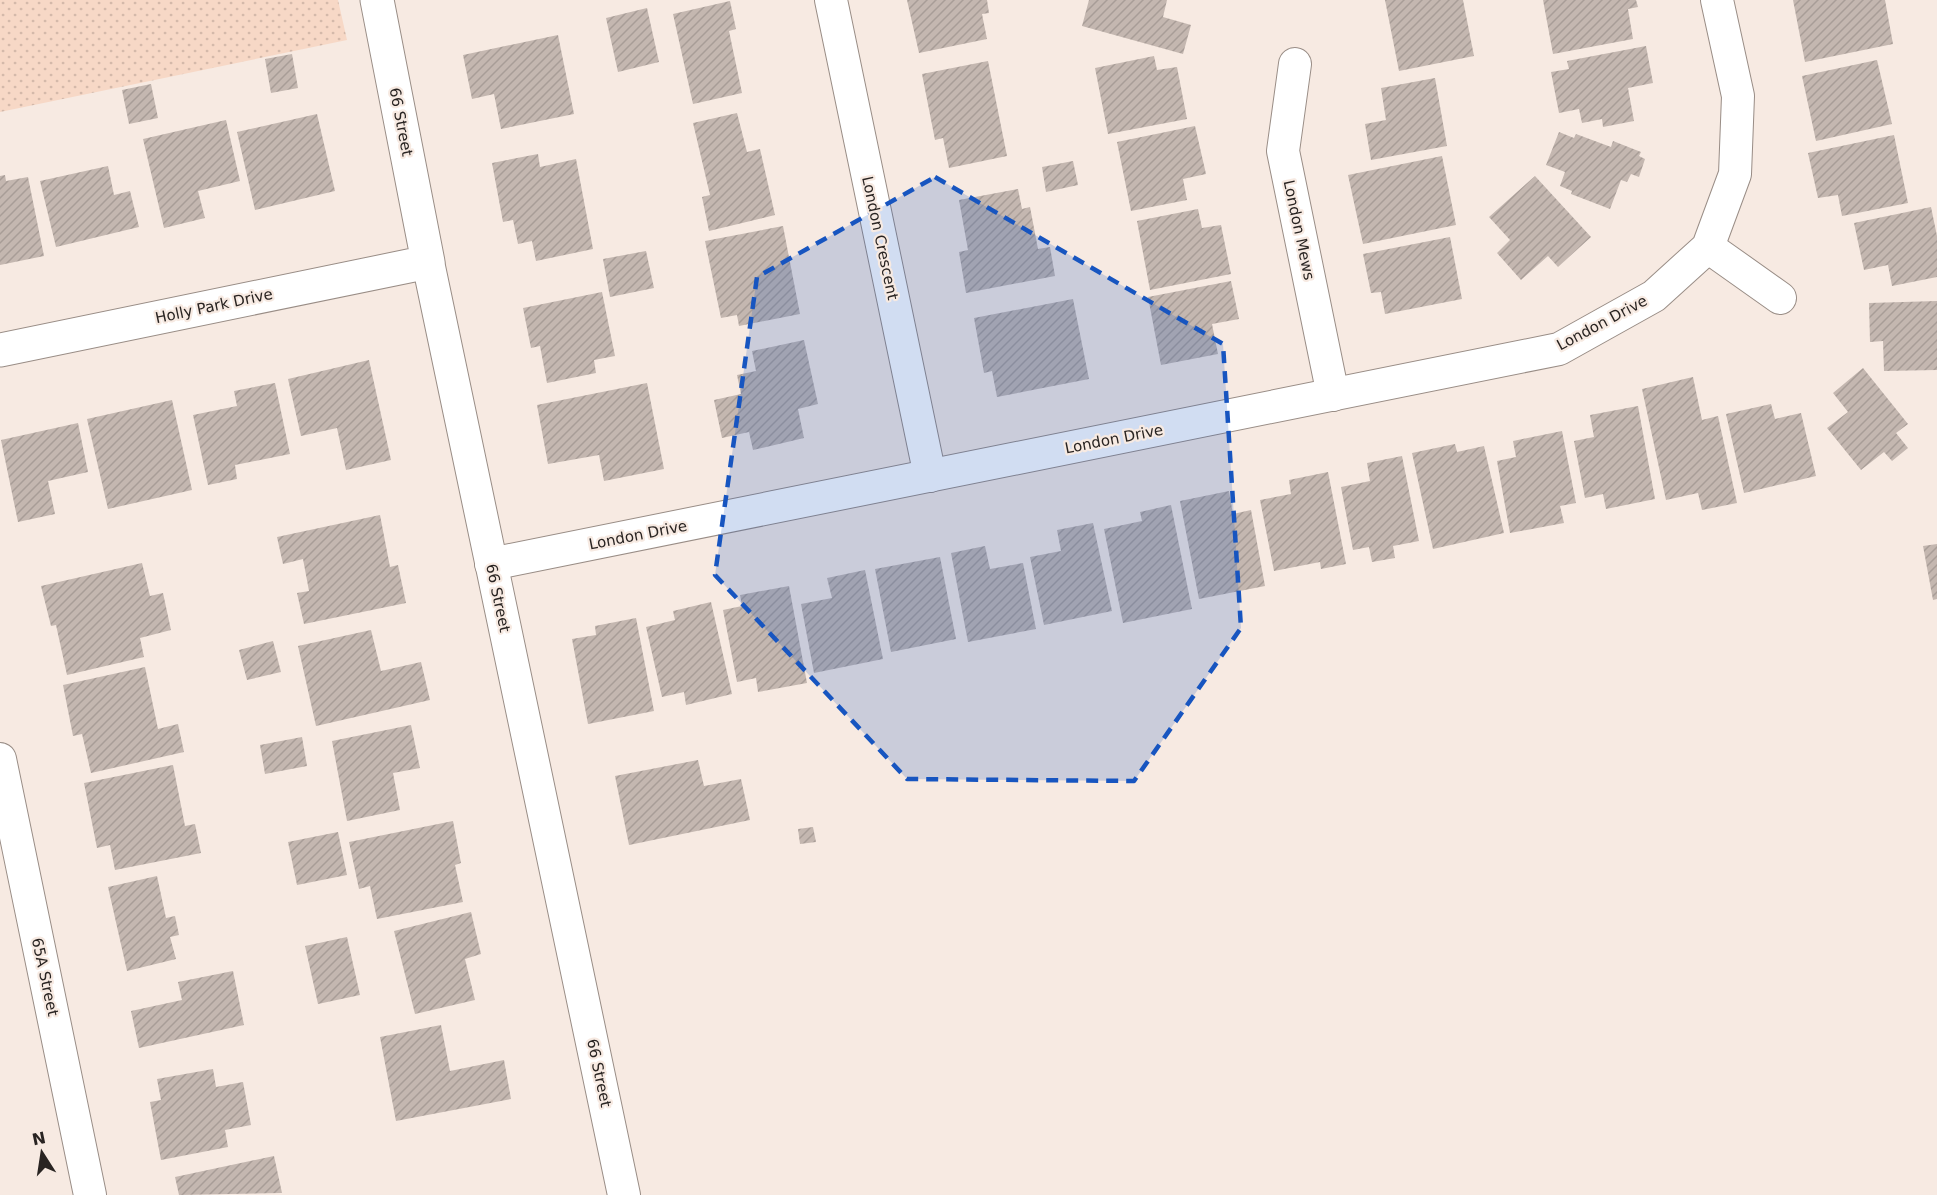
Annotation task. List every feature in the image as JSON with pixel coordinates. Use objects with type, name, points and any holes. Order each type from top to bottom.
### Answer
[{"type":"street","name":"66 Street","points":[[377,0],[428,262],[624,1195]]},
{"type":"street","name":"London Crescent","points":[[831,0],[930,476]]},
{"type":"street","name":"London Drive","points":[[491,564],[1559,349],[1654,296],[1708,247],[1735,174],[1738,96],[1717,0]]},
{"type":"street","name":"London Mews","points":[[1295,64],[1283,151],[1333,394]]},
{"type":"street","points":[[1708,247],[1780,298]]},
{"type":"street","name":"Holly Park Drive","points":[[0,350],[428,262]]},
{"type":"street","name":"65A Street","points":[[0,759],[90,1195]]},
{"type":"highlighted area","points":[[935,177],[1223,344],[1241,628],[1134,781],[907,779],[715,575],[757,277]]},
{"type":"shaded area","points":[[0,0],[338,0],[347,40],[0,112]]},
{"type":"building","points":[[907,0],[987,0],[989,13],[982,14],[987,39],[919,53]]},
{"type":"building","points":[[1089,0],[1167,0],[1163,17],[1191,25],[1183,54],[1082,26]]},
{"type":"building","points":[[1385,0],[1463,0],[1474,56],[1399,71]]},
{"type":"building","points":[[1543,0],[1636,0],[1638,7],[1628,9],[1633,39],[1553,54]]},
{"type":"building","points":[[1793,0],[1885,0],[1893,44],[1805,62]]},
{"type":"building","points":[[730,1],[736,29],[729,31],[742,93],[693,104],[673,14]]},
{"type":"building","points":[[647,8],[659,62],[618,72],[606,18]]},
{"type":"building","points":[[558,35],[574,114],[501,129],[494,94],[472,99],[463,55]]},
{"type":"building","points":[[1646,46],[1653,83],[1628,88],[1634,121],[1603,127],[1602,119],[1582,123],[1579,109],[1559,113],[1551,72],[1569,69],[1567,61]]},
{"type":"building","points":[[292,54],[298,88],[271,93],[265,59]]},
{"type":"building","points":[[1154,56],[1157,70],[1177,67],[1187,119],[1108,134],[1095,68]]},
{"type":"building","points":[[1877,60],[1892,124],[1816,141],[1802,76]]},
{"type":"building","points":[[988,61],[1007,156],[949,168],[943,138],[935,140],[922,74]]},
{"type":"building","points":[[1435,78],[1447,146],[1371,160],[1365,124],[1386,120],[1381,88]]},
{"type":"building","points":[[151,84],[158,118],[129,124],[122,90]]},
{"type":"building","points":[[737,113],[747,152],[760,149],[775,215],[709,231],[702,197],[710,195],[693,123]]},
{"type":"building","points":[[317,114],[335,191],[255,210],[237,132]]},
{"type":"building","points":[[226,120],[240,181],[198,191],[205,218],[164,228],[143,139]]},
{"type":"building","points":[[1195,126],[1206,174],[1183,179],[1187,200],[1131,211],[1117,142]]},
{"type":"building","points":[[1559,132],[1574,138],[1576,134],[1611,147],[1613,141],[1641,152],[1639,156],[1645,159],[1639,177],[1631,174],[1627,182],[1621,180],[1610,209],[1571,194],[1572,191],[1560,186],[1565,172],[1546,165]]},
{"type":"building","points":[[1894,135],[1908,203],[1842,216],[1838,195],[1818,198],[1808,153]]},
{"type":"building","points":[[538,154],[540,167],[576,159],[593,249],[536,261],[532,241],[518,244],[513,220],[503,222],[492,163]]},
{"type":"building","points":[[1442,156],[1456,225],[1363,244],[1348,175]]},
{"type":"building","points":[[1073,161],[1078,185],[1046,192],[1042,167]]},
{"type":"building","points":[[108,166],[114,195],[130,191],[139,227],[56,247],[40,181]]},
{"type":"building","points":[[5,175],[6,181],[28,177],[44,256],[0,265],[0,176]]},
{"type":"building","points":[[1535,176],[1591,237],[1558,267],[1548,256],[1521,280],[1497,253],[1510,240],[1489,217]]},
{"type":"building","points":[[1018,189],[1022,209],[1030,207],[1038,249],[1050,247],[1055,276],[966,293],[959,252],[968,250],[959,200]]},
{"type":"building","points":[[1931,207],[1937,236],[1937,277],[1892,286],[1888,265],[1864,270],[1854,223]]},
{"type":"building","points":[[1198,209],[1202,228],[1221,225],[1231,274],[1150,290],[1137,221]]},
{"type":"building","points":[[783,226],[800,314],[739,326],[737,315],[721,318],[705,241]]},
{"type":"building","points":[[1450,237],[1462,299],[1385,314],[1381,292],[1371,293],[1363,254]]},
{"type":"building","points":[[646,251],[654,288],[610,297],[603,259]]},
{"type":"building","points":[[1231,281],[1239,319],[1212,324],[1218,354],[1161,365],[1148,297]]},
{"type":"building","points":[[602,292],[615,356],[594,360],[596,373],[547,383],[540,346],[531,348],[523,308]]},
{"type":"building","points":[[1073,299],[1089,379],[997,397],[992,371],[984,373],[974,318]]},
{"type":"building","points":[[1937,301],[1937,370],[1884,371],[1883,341],[1870,342],[1869,303]]},
{"type":"building","points":[[804,340],[818,404],[798,409],[804,438],[753,450],[749,432],[722,438],[714,400],[741,394],[737,375],[756,371],[752,351]]},
{"type":"building","points":[[369,360],[391,460],[346,470],[337,428],[301,436],[288,379]]},
{"type":"building","points":[[1863,368],[1908,424],[1896,433],[1908,448],[1892,461],[1884,452],[1861,470],[1827,428],[1848,412],[1833,393]]},
{"type":"building","points":[[1693,377],[1702,420],[1718,416],[1737,503],[1702,510],[1698,493],[1666,500],[1642,389]]},
{"type":"building","points":[[275,383],[290,454],[235,465],[237,479],[208,485],[193,415],[237,406],[234,391]]},
{"type":"building","points":[[647,383],[664,469],[604,481],[599,455],[548,464],[537,405]]},
{"type":"building","points":[[172,400],[192,490],[108,509],[87,419]]},
{"type":"building","points":[[1771,404],[1775,419],[1801,413],[1816,476],[1744,493],[1726,414]]},
{"type":"building","points":[[1638,406],[1655,499],[1606,509],[1603,494],[1585,498],[1574,441],[1594,437],[1590,415]]},
{"type":"building","points":[[78,423],[88,472],[48,481],[55,514],[18,522],[1,440]]},
{"type":"building","points":[[1562,431],[1576,503],[1560,506],[1564,523],[1510,533],[1497,461],[1516,457],[1513,441]]},
{"type":"building","points":[[1455,444],[1457,452],[1484,446],[1504,533],[1433,549],[1412,453]]},
{"type":"building","points":[[1402,456],[1419,541],[1393,546],[1395,558],[1372,562],[1369,547],[1353,550],[1341,487],[1370,481],[1367,463]]},
{"type":"building","points":[[1328,472],[1346,564],[1321,569],[1320,562],[1274,571],[1260,500],[1291,494],[1289,480]]},
{"type":"building","points":[[1229,491],[1233,514],[1251,510],[1265,586],[1199,599],[1180,501]]},
{"type":"building","points":[[1171,505],[1192,609],[1123,623],[1104,529],[1142,521],[1140,512]]},
{"type":"building","points":[[380,515],[390,567],[398,565],[406,603],[304,624],[297,593],[309,591],[303,559],[283,564],[277,537]]},
{"type":"building","points":[[1093,523],[1112,611],[1044,625],[1030,557],[1061,551],[1057,530]]},
{"type":"building","points":[[1937,544],[1937,599],[1933,600],[1923,546]]},
{"type":"building","points":[[985,546],[990,569],[1023,563],[1036,629],[968,642],[951,553]]},
{"type":"building","points":[[940,557],[956,639],[891,652],[875,569]]},
{"type":"building","points":[[142,563],[150,596],[163,593],[171,630],[140,638],[144,657],[67,675],[56,625],[51,626],[41,586]]},
{"type":"building","points":[[865,570],[883,659],[814,673],[801,604],[832,598],[827,578]]},
{"type":"building","points":[[789,586],[807,683],[758,692],[756,678],[737,682],[723,610],[742,606],[740,595]]},
{"type":"building","points":[[711,602],[732,694],[686,705],[684,692],[662,697],[646,627],[675,620],[673,611]]},
{"type":"building","points":[[636,618],[654,711],[588,724],[572,639],[596,635],[595,626]]},
{"type":"building","points":[[371,630],[381,671],[421,662],[430,700],[316,726],[298,646]]},
{"type":"building","points":[[273,641],[281,672],[247,680],[239,650]]},
{"type":"building","points":[[145,667],[158,729],[178,724],[184,752],[91,773],[82,734],[73,736],[63,685]]},
{"type":"building","points":[[411,725],[420,768],[393,773],[400,810],[347,821],[332,741]]},
{"type":"building","points":[[302,737],[307,766],[265,774],[260,745]]},
{"type":"building","points":[[698,760],[704,786],[741,779],[750,820],[629,845],[615,776]]},
{"type":"building","points":[[173,765],[185,826],[195,824],[201,853],[115,870],[110,845],[97,848],[84,783]]},
{"type":"building","points":[[453,821],[461,863],[455,865],[463,902],[377,919],[370,886],[359,889],[349,842]]},
{"type":"building","points":[[813,827],[816,842],[800,844],[798,829]]},
{"type":"building","points":[[338,832],[347,875],[297,885],[288,842]]},
{"type":"building","points":[[157,876],[166,918],[175,916],[179,935],[170,937],[176,959],[127,971],[108,887]]},
{"type":"building","points":[[471,912],[481,954],[465,959],[475,1000],[415,1014],[394,931]]},
{"type":"building","points":[[347,937],[360,995],[318,1004],[305,946]]},
{"type":"building","points":[[233,971],[244,1025],[139,1048],[131,1011],[182,1000],[178,982]]},
{"type":"building","points":[[441,1025],[450,1071],[504,1060],[511,1099],[396,1121],[380,1037]]},
{"type":"building","points":[[213,1069],[216,1087],[243,1082],[251,1125],[225,1130],[228,1147],[161,1160],[150,1102],[161,1100],[157,1079]]},
{"type":"building","points":[[274,1156],[282,1193],[179,1195],[175,1177]]}]
